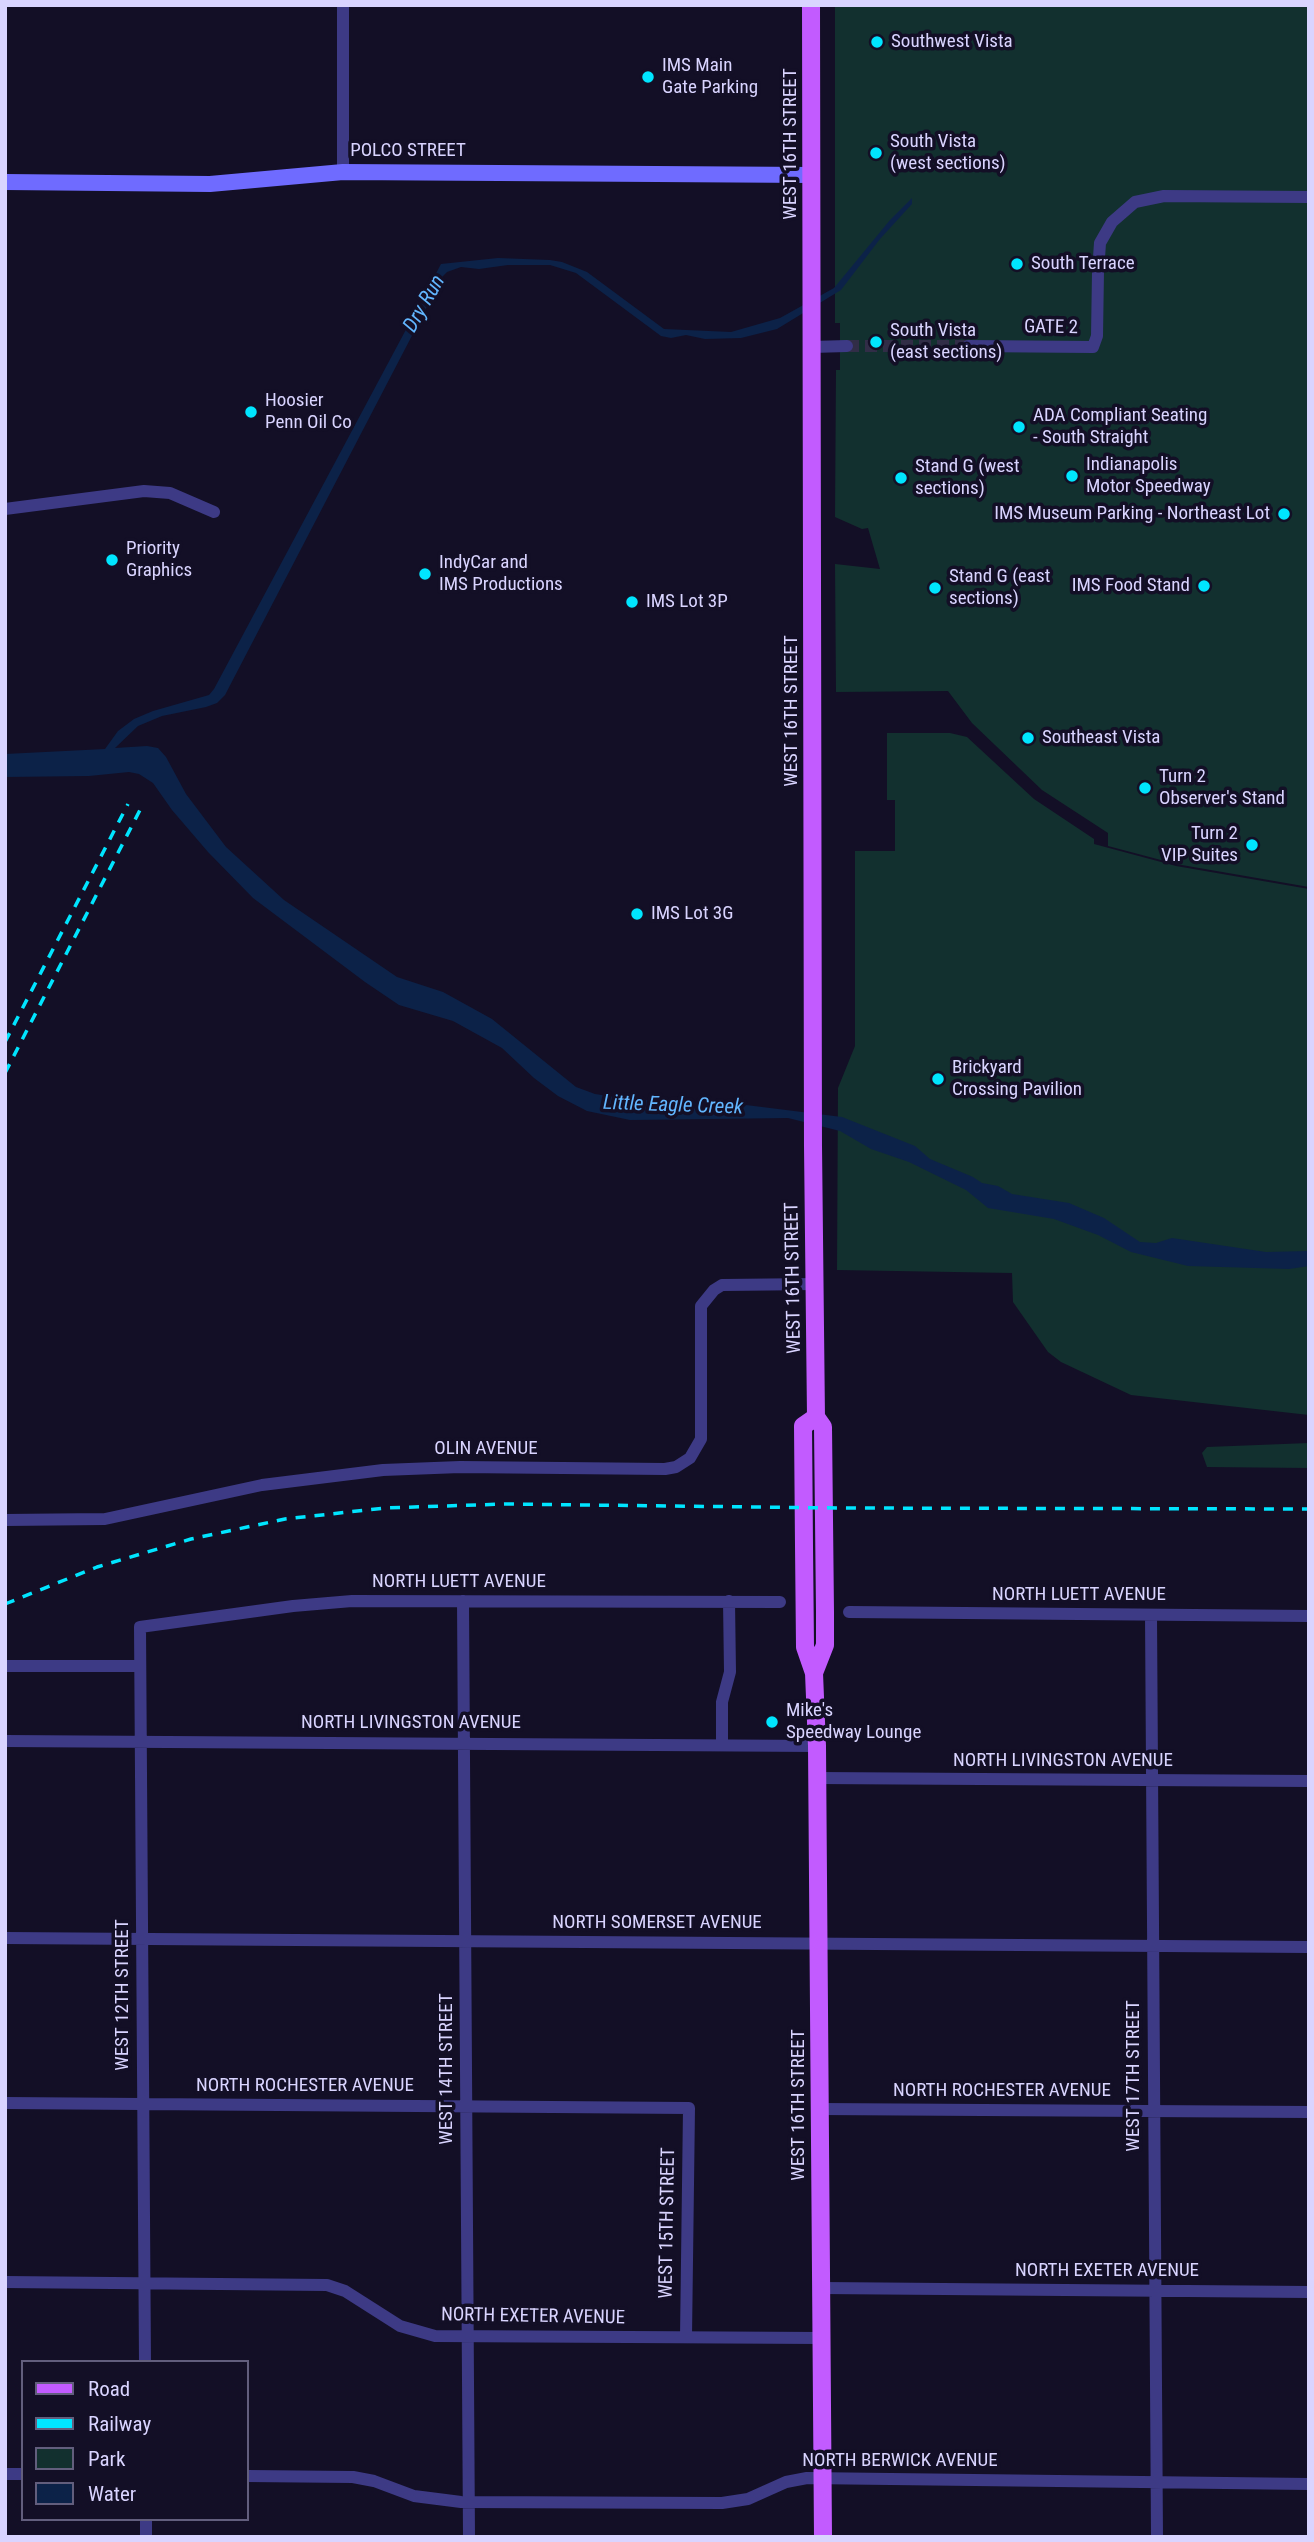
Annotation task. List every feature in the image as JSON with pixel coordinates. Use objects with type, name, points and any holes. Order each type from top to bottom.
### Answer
[{"type":"main road","name":"WEST 16TH STREET","points":[[811,5],[813,1146],[816,1417],[823,1427],[825,1623],[825,1645],[814,1673],[817,1746],[823,2537]]},
{"type":"street","points":[[343,5],[343,172]]},
{"type":"street","name":"POLCO STREET","points":[[5,182],[209,184],[343,172],[812,175]]},
{"type":"street","name":"GATE 2","points":[[968,346],[1093,347],[1097,336],[1100,243],[1112,222],[1135,202],[1164,196],[1309,197]]},
{"type":"street","points":[[812,347],[847,346]]},
{"type":"street","points":[[5,509],[144,491],[170,493],[214,512]]},
{"type":"street","name":"OLIN AVENUE","points":[[5,1520],[105,1518],[262,1485],[374,1471],[460,1467],[676,1467],[690,1458],[701,1439],[701,1306],[714,1290],[722,1285],[816,1284]]},
{"type":"street","name":"WEST 14TH STREET","points":[[463,1601],[469,2537]]},
{"type":"street","points":[[722,1744],[722,1702],[730,1672],[729,1601]]},
{"type":"street","name":"NORTH LUETT AVENUE","points":[[140,1627],[314,1603],[780,1602]]},
{"type":"street","name":"NORTH LUETT AVENUE","points":[[849,1612],[1309,1616]]},
{"type":"street","name":"WEST 17TH STREET","points":[[1151,1615],[1157,2537]]},
{"type":"street","name":"WEST 12TH STREET","points":[[140,1627],[145,2360]]},
{"type":"street","points":[[5,1666],[139,1666]]},
{"type":"street","name":"NORTH LIVINGSTON AVENUE","points":[[5,1741],[817,1746]]},
{"type":"street","name":"NORTH LIVINGSTON AVENUE","points":[[817,1778],[1309,1781]]},
{"type":"street","name":"NORTH SOMERSET AVENUE","points":[[5,1938],[1309,1947]]},
{"type":"street","name":"NORTH ROCHESTER AVENUE","points":[[5,2103],[690,2108]]},
{"type":"street","name":"WEST 15TH STREET","points":[[686,2337],[690,2108]]},
{"type":"street","name":"NORTH ROCHESTER AVENUE","points":[[820,2109],[1309,2112]]},
{"type":"street","name":"NORTH EXETER AVENUE","points":[[5,2282],[327,2285],[345,2291],[385,2319],[404,2328],[435,2336],[821,2338]]},
{"type":"street","name":"NORTH EXETER AVENUE","points":[[821,2288],[1309,2291]]},
{"type":"street","name":"NORTH BERWICK AVENUE","points":[[248,2476],[353,2477],[374,2481],[414,2496],[468,2501],[722,2503],[748,2498],[786,2482],[807,2479],[1309,2483]]},
{"type":"green space","name":"Indianapolis Motor Speedway","points":[[835,5],[1309,5],[1309,887],[1176,864],[1108,846],[1108,833],[1042,790],[972,723],[948,691],[836,692],[835,564],[880,569],[868,528],[862,529],[835,517],[836,370],[840,370],[840,323],[835,323]]},
{"type":"green space","points":[[887,733],[950,733],[967,737],[1034,799],[1094,839],[1094,844],[1176,866],[1309,889],[1309,1415],[1131,1395],[1061,1362],[1048,1352],[1013,1302],[1012,1273],[837,1270],[838,1088],[855,1046],[855,851],[895,851],[895,800],[887,800]]},
{"type":"green space","points":[[1309,1443],[1309,1468],[1207,1467],[1202,1453],[1207,1447]]},
{"type":"water","points":[[912,198],[912,204],[880,239],[841,290],[777,329],[741,338],[661,336],[576,273],[550,265],[508,265],[479,269],[461,267],[447,272],[225,695],[217,703],[206,707],[162,716],[138,726],[115,748],[158,748],[166,757],[186,794],[226,847],[284,900],[397,977],[443,992],[492,1019],[576,1087],[595,1094],[628,1099],[746,1105],[842,1117],[915,1146],[930,1159],[982,1183],[998,1186],[1012,1194],[1069,1203],[1104,1218],[1140,1242],[1156,1243],[1172,1238],[1266,1252],[1309,1251],[1309,1266],[1289,1269],[1188,1266],[1131,1252],[1098,1235],[1054,1219],[988,1208],[966,1190],[909,1162],[871,1149],[840,1131],[788,1118],[630,1120],[587,1111],[558,1096],[502,1048],[453,1021],[399,1005],[253,898],[208,852],[153,783],[139,774],[129,772],[89,776],[5,777],[5,754],[105,749],[118,731],[134,719],[209,695],[441,264],[498,258],[562,262],[587,272],[664,329],[731,332],[780,318],[834,288],[890,220]]},
{"type":"tunnel","points":[[847,346],[968,346]]},
{"type":"railway","points":[[5,1042],[128,804]]},
{"type":"railway","points":[[5,1073],[140,810]]},
{"type":"railway","points":[[5,1604],[97,1567],[191,1539],[285,1519],[385,1508],[505,1504],[1309,1509]]},
{"type":"place","name":"Southwest Vista","points":[[877,42]]},
{"type":"place","name":"IMS Main Gate Parking","points":[[648,77]]},
{"type":"place","name":"South Vista (west sections)","points":[[876,153]]},
{"type":"place","name":"South Terrace","points":[[1017,264]]},
{"type":"place","name":"South Vista (east sections)","points":[[876,342]]},
{"type":"place","name":"Hoosier Penn Oil Co","points":[[251,412]]},
{"type":"place","name":"ADA Compliant Seating - South Straight","points":[[1019,427]]},
{"type":"place","name":"Indianapolis Motor Speedway","points":[[1072,476]]},
{"type":"place","name":"Stand G (west sections)","points":[[901,478]]},
{"type":"place","name":"IMS Museum Parking - Northeast Lot","points":[[1284,514]]},
{"type":"place","name":"Priority Graphics","points":[[112,560]]},
{"type":"place","name":"IndyCar and IMS Productions","points":[[425,574]]},
{"type":"place","name":"IMS Food Stand","points":[[1204,586]]},
{"type":"place","name":"Stand G (east sections)","points":[[935,588]]},
{"type":"place","name":"IMS Lot 3P","points":[[632,602]]},
{"type":"place","name":"Southeast Vista","points":[[1028,738]]},
{"type":"place","name":"Turn 2 Observer's Stand","points":[[1145,788]]},
{"type":"place","name":"Turn 2 VIP Suites","points":[[1252,845]]},
{"type":"place","name":"IMS Lot 3G","points":[[637,914]]},
{"type":"place","name":"Brickyard Crossing Pavilion","points":[[938,1079]]},
{"type":"place","name":"Mike's Speedway Lounge","points":[[772,1722]]},
{"type":"water label","name":"Dry Run","points":[[425,304]]},
{"type":"water label","name":"Little Eagle Creek","points":[[673,1106]]}]
